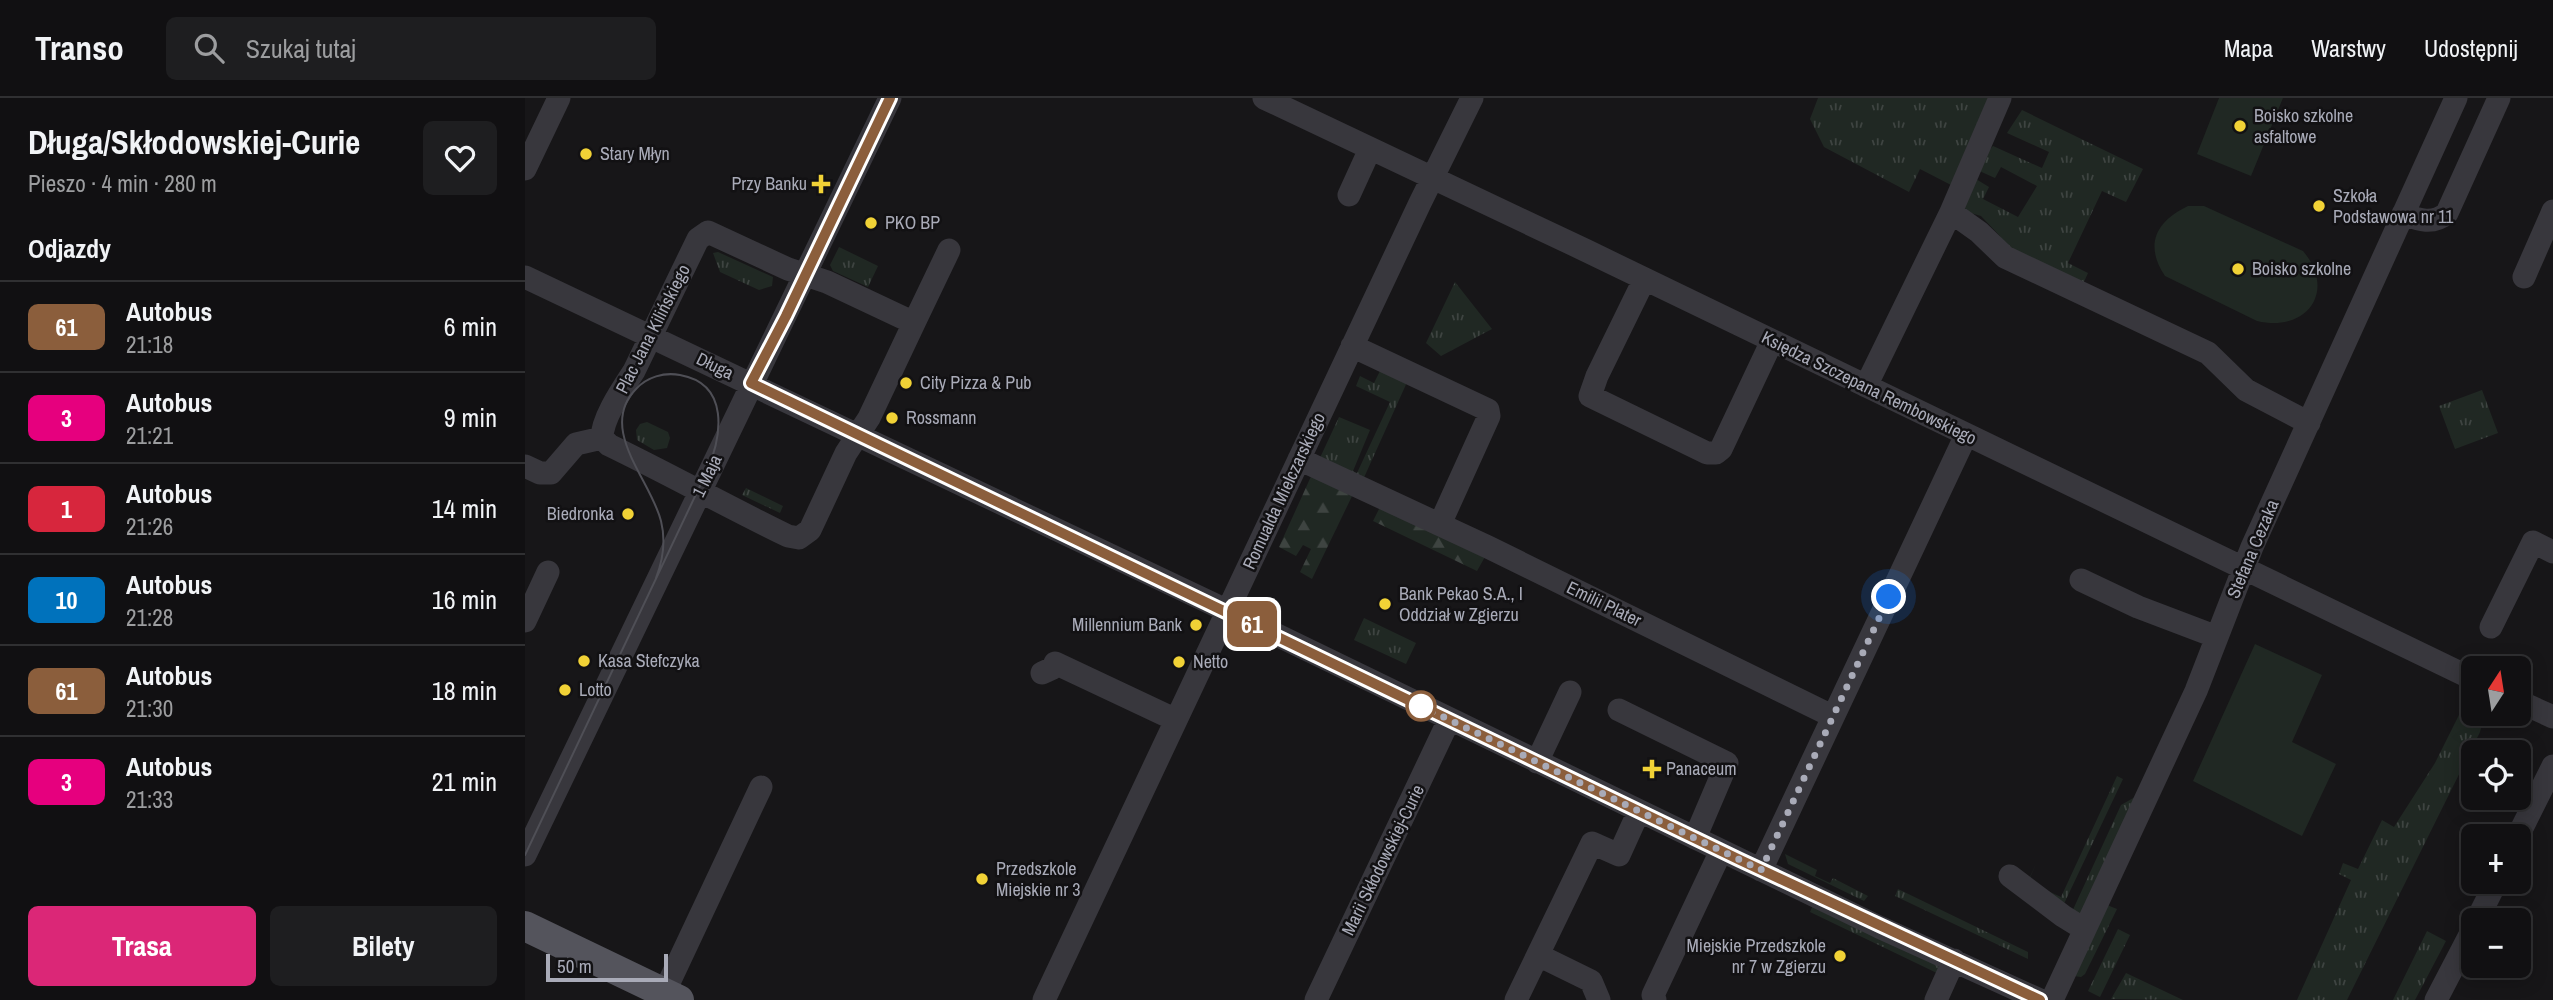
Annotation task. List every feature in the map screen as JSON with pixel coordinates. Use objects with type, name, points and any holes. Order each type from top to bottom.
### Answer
[{"type":"main road","points":[[525,926],[671,997]]},
{"type":"street","points":[[525,169],[532,139],[559,98]]},
{"type":"street","name":"1 Maja","points":[[525,855],[890,98]]},
{"type":"street","name":"Księdza Szczepana Rembowskiego","points":[[1264,98],[2461,673]]},
{"type":"street","name":"Romualda Mielczarskiego","points":[[1044,1000],[1472,98]]},
{"type":"street","points":[[1865,386],[1951,212],[2000,98]]},
{"type":"street","name":"Stefana Cezaka","points":[[2052,1000],[2196,691],[2244,567],[2456,98]]},
{"type":"street","points":[[2403,214],[2430,221],[2441,219],[2447,213],[2499,98]]},
{"type":"street","points":[[1349,195],[1370,149]]},
{"type":"street","points":[[1951,212],[1979,232],[2005,257],[2208,353],[2246,390],[2309,423]]},
{"type":"street","points":[[2524,277],[2552,217]]},
{"type":"street","name":"Plac Jana Kilińskiego","points":[[602,438],[603,429],[623,386],[634,371],[698,239],[704,233],[713,233],[914,323]]},
{"type":"street","points":[[525,466],[540,473],[551,473],[576,444],[602,438],[609,445],[788,536],[799,538],[810,530],[846,453],[869,418],[949,250]]},
{"type":"street","name":"Długa","points":[[525,277],[1227,611],[1721,851],[2040,1000]]},
{"type":"street","points":[[1644,280],[1590,396],[1673,437],[1707,453],[1719,451],[1772,341]]},
{"type":"street","points":[[1352,346],[1488,410],[1489,416],[1440,524]]},
{"type":"street","points":[[1761,870],[1966,435]]},
{"type":"street","name":"Emilii Plater","points":[[1299,459],[1440,524],[1832,716]]},
{"type":"street","points":[[2491,627],[2533,542],[2553,551]]},
{"type":"street","points":[[525,621],[548,572]]},
{"type":"street","points":[[2081,580],[2138,607],[2217,637]]},
{"type":"street","points":[[1042,673],[1053,668],[1055,663],[1176,720]]},
{"type":"street","points":[[1537,762],[1570,692]]},
{"type":"street","points":[[2531,707],[2553,717]]},
{"type":"street","points":[[1619,710],[1727,763],[1695,838]]},
{"type":"street","name":"Marii Skłodowskiej-Curie","points":[[1316,1000],[1449,720]]},
{"type":"street","points":[[2524,824],[2553,766]]},
{"type":"street","points":[[671,997],[761,787]]},
{"type":"street","points":[[1516,1000],[1592,843],[1619,855],[1639,811]]},
{"type":"street","points":[[1655,1000],[1654,995],[1721,851]]},
{"type":"street","points":[[2010,876],[2084,929]]},
{"type":"street","points":[[2436,1000],[2461,952]]},
{"type":"street","points":[[1538,955],[1591,981],[1599,1000]]},
{"type":"street","points":[[1935,1000],[1954,960]]},
{"type":"green space","points":[[1818,98],[1988,98],[1953,186],[1920,169],[1909,192],[1824,147],[1810,119]]},
{"type":"green space","name":"Boisko szkolne asfaltowe","points":[[2219,98],[2283,98],[2251,176],[2197,154]]},
{"type":"green space","points":[[2022,110],[2143,169],[2126,202],[2102,191],[2068,263],[2088,273],[2083,284],[2003,245],[2000,236],[1981,216],[1964,211],[1971,176],[1989,187],[1983,199],[2018,217],[2037,186],[2001,167],[1995,178],[1975,169],[1980,159],[1993,146],[2042,168],[2049,152],[2007,133]]},
{"type":"green space","name":"Boisko szkolne","points":[[2188,206],[2204,206],[2303,251],[2313,266],[2317,280],[2317,294],[2311,306],[2290,321],[2257,321],[2165,276],[2155,254],[2157,235],[2168,219]]},
{"type":"green space","points":[[839,247],[878,266],[868,287],[833,271],[830,265]]},
{"type":"green space","points":[[718,252],[773,277],[772,286],[759,290],[720,272],[713,253]]},
{"type":"green space","points":[[1455,282],[1492,329],[1441,356],[1426,343]]},
{"type":"green space","points":[[1382,367],[1408,380],[1362,482],[1318,462],[1339,417],[1370,430],[1353,471],[1357,473],[1390,402],[1356,386],[1360,376],[1374,383]]},
{"type":"green space","points":[[2482,390],[2498,433],[2455,449],[2439,406]]},
{"type":"green space","points":[[647,422],[668,432],[670,438],[667,448],[654,450],[637,440],[636,430],[640,424]]},
{"type":"green space","points":[[1313,472],[1354,492],[1312,579],[1300,572],[1311,549],[1303,545],[1296,556],[1279,547]]},
{"type":"green space","points":[[746,488],[783,506],[780,513],[742,495]]},
{"type":"green space","points":[[1381,505],[1486,555],[1477,571],[1373,521]]},
{"type":"green space","points":[[1364,618],[1416,643],[1406,664],[1354,640]]},
{"type":"green space","points":[[2255,644],[2322,675],[2292,742],[2336,764],[2302,836],[2193,781]]},
{"type":"green space","points":[[2459,715],[2461,726],[2482,726],[2476,740],[2461,740],[2461,770],[2347,1000],[2297,1000],[2351,880],[2339,874],[2343,863],[2358,869],[2382,820],[2394,827],[2435,763]]},
{"type":"green space","points":[[2117,776],[2123,779],[2062,908],[2027,883],[2036,864],[2028,882],[2061,897]]},
{"type":"green space","points":[[2135,797],[2080,915],[2071,914],[2121,805]]},
{"type":"green space","points":[[1785,854],[1817,870],[1815,876],[1830,883],[1833,878],[1868,896],[1864,901],[1788,864]]},
{"type":"green space","points":[[1898,889],[2028,952],[2028,959],[1895,896]]},
{"type":"green space","points":[[1813,905],[1944,968],[1941,975],[1810,912]]},
{"type":"green space","points":[[2107,905],[2117,909],[2085,974],[2081,977],[2074,976]]},
{"type":"green space","points":[[2118,929],[2130,935],[2100,997],[2088,991]]},
{"type":"green space","points":[[2427,931],[2446,941],[2415,1000],[2393,1000]]},
{"type":"green space","points":[[2126,973],[2183,1000],[2111,999]]},
{"type":"tram line","points":[[525,855],[707,471],[712,457],[718,428],[718,413],[714,400],[707,389],[696,380],[674,374],[656,376],[640,385],[625,404],[622,421],[630,455],[661,521],[663,550],[656,578]]},
{"type":"bus line","name":"61","points":[[890,98],[751,383],[1879,927],[2040,1000]]},
{"type":"place","name":"Boisko szkolne asfaltowe","points":[[2240,126]]},
{"type":"place","name":"Stary Młyn","points":[[586,154]]},
{"type":"place","name":"Przy Banku","points":[[821,184]]},
{"type":"place","name":"Szkoła Podstawowa nr 11","points":[[2319,206]]},
{"type":"place","name":"PKO BP","points":[[871,223]]},
{"type":"place","name":"Boisko szkolne","points":[[2238,269]]},
{"type":"place","name":"City Pizza & Pub","points":[[906,383]]},
{"type":"place","name":"Rossmann","points":[[892,418]]},
{"type":"place","name":"Biedronka","points":[[628,514]]},
{"type":"place","name":"Bank Pekao S.A., I Oddział w Zgierzu","points":[[1385,604]]},
{"type":"place","name":"Millennium Bank","points":[[1196,625]]},
{"type":"place","name":"Kasa Stefczyka","points":[[584,661]]},
{"type":"place","name":"Netto","points":[[1179,662]]},
{"type":"place","name":"Lotto","points":[[565,690]]},
{"type":"place","name":"Panaceum","points":[[1652,769]]},
{"type":"place","name":"Przedszkole Miejskie nr 3","points":[[982,879]]},
{"type":"place","name":"Miejskie Przedszkole nr 7 w Zgierzu","points":[[1840,956]]},
{"type":"route","points":[[1421,706],[1761,870],[1889,597]]}]
